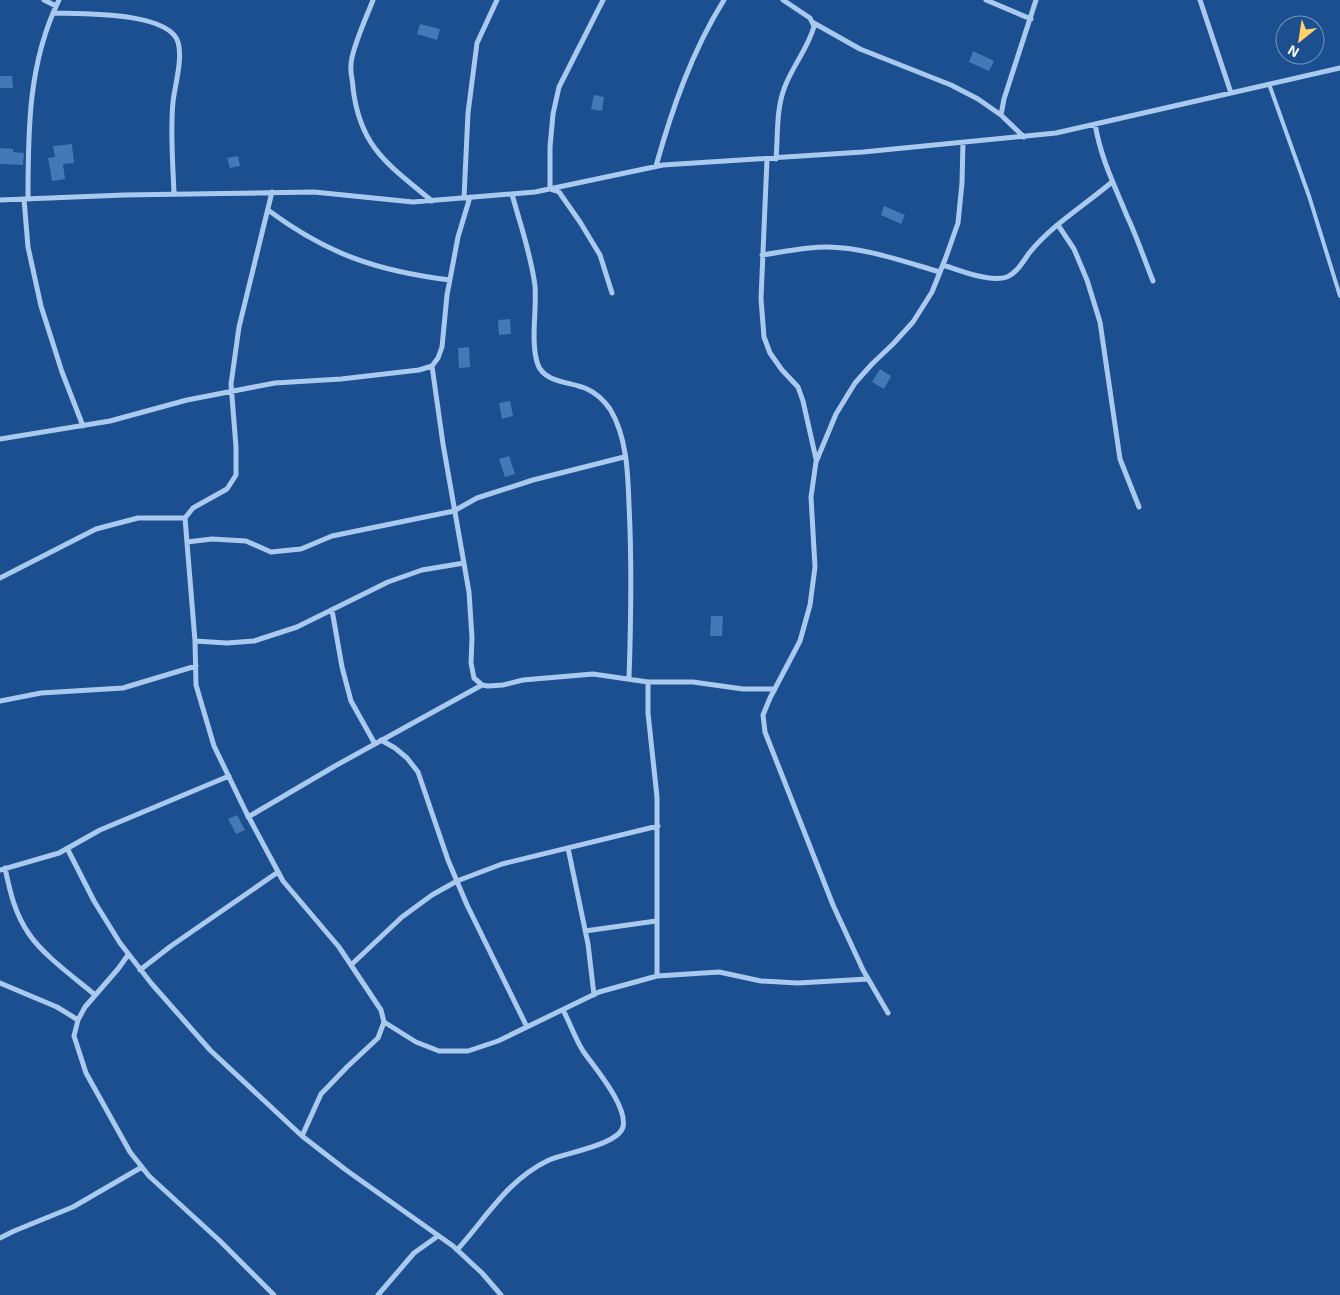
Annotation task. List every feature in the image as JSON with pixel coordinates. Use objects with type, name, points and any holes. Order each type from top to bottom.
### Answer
[{"type":"street","points":[[44,0],[56,6]]},
{"type":"street","points":[[59,0],[41,48],[32,90],[26,199],[28,247],[41,306],[62,372],[83,426]]},
{"type":"street","points":[[372,0],[350,64],[355,102],[363,128],[374,149],[390,166],[432,200]]},
{"type":"street","points":[[0,439],[110,421],[187,400],[275,383],[341,379],[418,370],[432,366],[438,358],[442,347],[447,295],[467,198],[468,113],[474,59],[477,43],[497,0]]},
{"type":"street","points":[[550,188],[550,147],[553,114],[559,87],[603,0]]},
{"type":"street","points":[[656,166],[670,117],[688,70],[724,0]]},
{"type":"street","points":[[776,159],[779,113],[784,90],[814,26],[810,18],[783,0]]},
{"type":"street","points":[[986,0],[1031,19]]},
{"type":"street","points":[[1001,115],[1004,99],[1036,0]]},
{"type":"street","points":[[1200,0],[1231,93]]},
{"type":"street","points":[[53,13],[101,14],[138,19],[159,25],[172,34],[178,42],[173,103],[174,194]]},
{"type":"street","points":[[812,22],[860,49],[951,85],[978,99],[1001,115],[1024,137]]},
{"type":"street","points":[[0,200],[174,194],[314,192],[413,202],[512,194],[656,166],[776,159],[1056,134],[1340,68]]},
{"type":"street","points":[[1095,124],[1099,147],[1153,281]]},
{"type":"street","points":[[888,1013],[868,979],[833,905],[765,732],[764,715],[774,689],[800,642],[810,605],[815,567],[811,497],[816,460],[836,414],[855,383],[913,322],[932,292],[958,223],[962,184],[963,142]]},
{"type":"street","points":[[767,159],[761,298],[764,338],[774,359],[798,388],[803,400],[816,460]]},
{"type":"street","points":[[943,265],[993,278],[1006,277],[1015,272],[1030,252],[1058,225],[1112,182]]},
{"type":"street","points":[[550,188],[559,192],[600,255],[612,293]]},
{"type":"street","points":[[272,192],[239,327],[231,384],[236,447],[236,475],[228,488],[193,508],[185,518],[195,641],[196,685],[212,737],[248,817],[283,881],[339,947],[381,1010],[384,1022],[378,1038],[347,1066],[321,1094],[302,1136]]},
{"type":"street","points":[[512,194],[532,265],[535,287],[538,366],[545,374],[555,380],[588,390],[602,400],[610,409],[621,433],[628,482],[632,586],[628,679]]},
{"type":"street","points":[[268,210],[310,239],[342,255],[369,265],[450,280]]},
{"type":"street","points":[[1058,225],[1074,249],[1087,280],[1100,322],[1120,458],[1139,507]]},
{"type":"street","points":[[762,255],[828,247],[856,250],[940,272]]},
{"type":"street","points":[[432,366],[454,511],[469,592],[472,638],[471,663],[474,678],[482,685]]},
{"type":"street","points":[[187,542],[212,539],[246,541],[271,552],[301,549],[332,536],[454,511],[477,498],[532,480],[624,457]]},
{"type":"street","points":[[0,578],[96,529],[138,518],[185,518]]},
{"type":"street","points":[[195,641],[227,643],[254,641],[297,627],[388,582],[422,570],[464,563]]},
{"type":"street","points":[[332,610],[342,667],[351,701],[375,744]]},
{"type":"street","points":[[0,701],[41,693],[123,688],[196,666]]},
{"type":"street","points":[[248,817],[381,740],[482,685],[503,685],[523,680],[593,674],[648,682],[693,682],[743,689],[774,689]]},
{"type":"street","points":[[648,682],[648,714],[657,797],[658,826],[657,976]]},
{"type":"street","points":[[381,740],[407,758],[418,772],[456,881],[527,1027]]},
{"type":"street","points":[[95,995],[52,958],[30,935],[18,914],[1,869],[59,852],[100,830],[229,776]]},
{"type":"street","points":[[351,965],[402,917],[432,895],[456,881],[502,864],[658,826]]},
{"type":"street","points":[[67,848],[94,901],[128,955],[210,1050],[302,1136],[457,1250],[482,1273],[501,1295]]},
{"type":"street","points":[[568,848],[588,944],[594,995]]},
{"type":"street","points":[[140,970],[171,946],[278,872]]},
{"type":"street","points":[[585,930],[656,921]]},
{"type":"street","points":[[128,955],[95,995],[78,1020],[74,1036],[86,1073],[130,1152],[149,1176],[220,1240],[274,1295]]},
{"type":"street","points":[[384,1022],[416,1042],[439,1051],[468,1051],[498,1041],[594,995],[657,976],[719,972],[761,981],[798,983],[868,979]]},
{"type":"street","points":[[0,983],[57,1007],[78,1020]]},
{"type":"street","points":[[457,1250],[510,1188],[526,1173],[550,1160],[614,1137],[622,1129],[624,1124],[620,1106],[602,1076],[582,1049],[563,1010]]},
{"type":"street","points":[[0,1238],[73,1207],[142,1167]]},
{"type":"street","points":[[378,1295],[414,1253],[438,1236]]},
{"type":"lane","points":[[1269,84],[1312,205],[1340,296]]},
{"type":"building","points":[[420,24],[440,29],[437,40],[417,34]]},
{"type":"building","points":[[973,51],[994,61],[989,71],[969,62]]},
{"type":"building","points":[[0,76],[12,76],[13,88],[0,88]]},
{"type":"building","points":[[594,95],[604,97],[602,111],[591,109]]},
{"type":"building","points":[[72,144],[74,163],[63,164],[65,179],[52,181],[48,158],[55,157],[53,146]]},
{"type":"building","points":[[0,148],[13,149],[13,152],[24,153],[23,165],[0,164]]},
{"type":"building","points":[[238,156],[240,166],[230,168],[227,158]]},
{"type":"building","points":[[884,206],[905,215],[901,224],[881,215]]},
{"type":"building","points":[[510,319],[511,334],[499,335],[498,320]]},
{"type":"building","points":[[469,347],[470,367],[459,368],[458,348]]},
{"type":"building","points":[[880,369],[891,376],[884,389],[872,382]]},
{"type":"building","points":[[510,401],[513,416],[502,419],[499,403]]},
{"type":"building","points":[[509,456],[515,474],[505,477],[499,459]]},
{"type":"building","points":[[711,616],[723,616],[722,636],[710,636]]},
{"type":"building","points":[[237,815],[245,830],[236,834],[228,819]]}]
